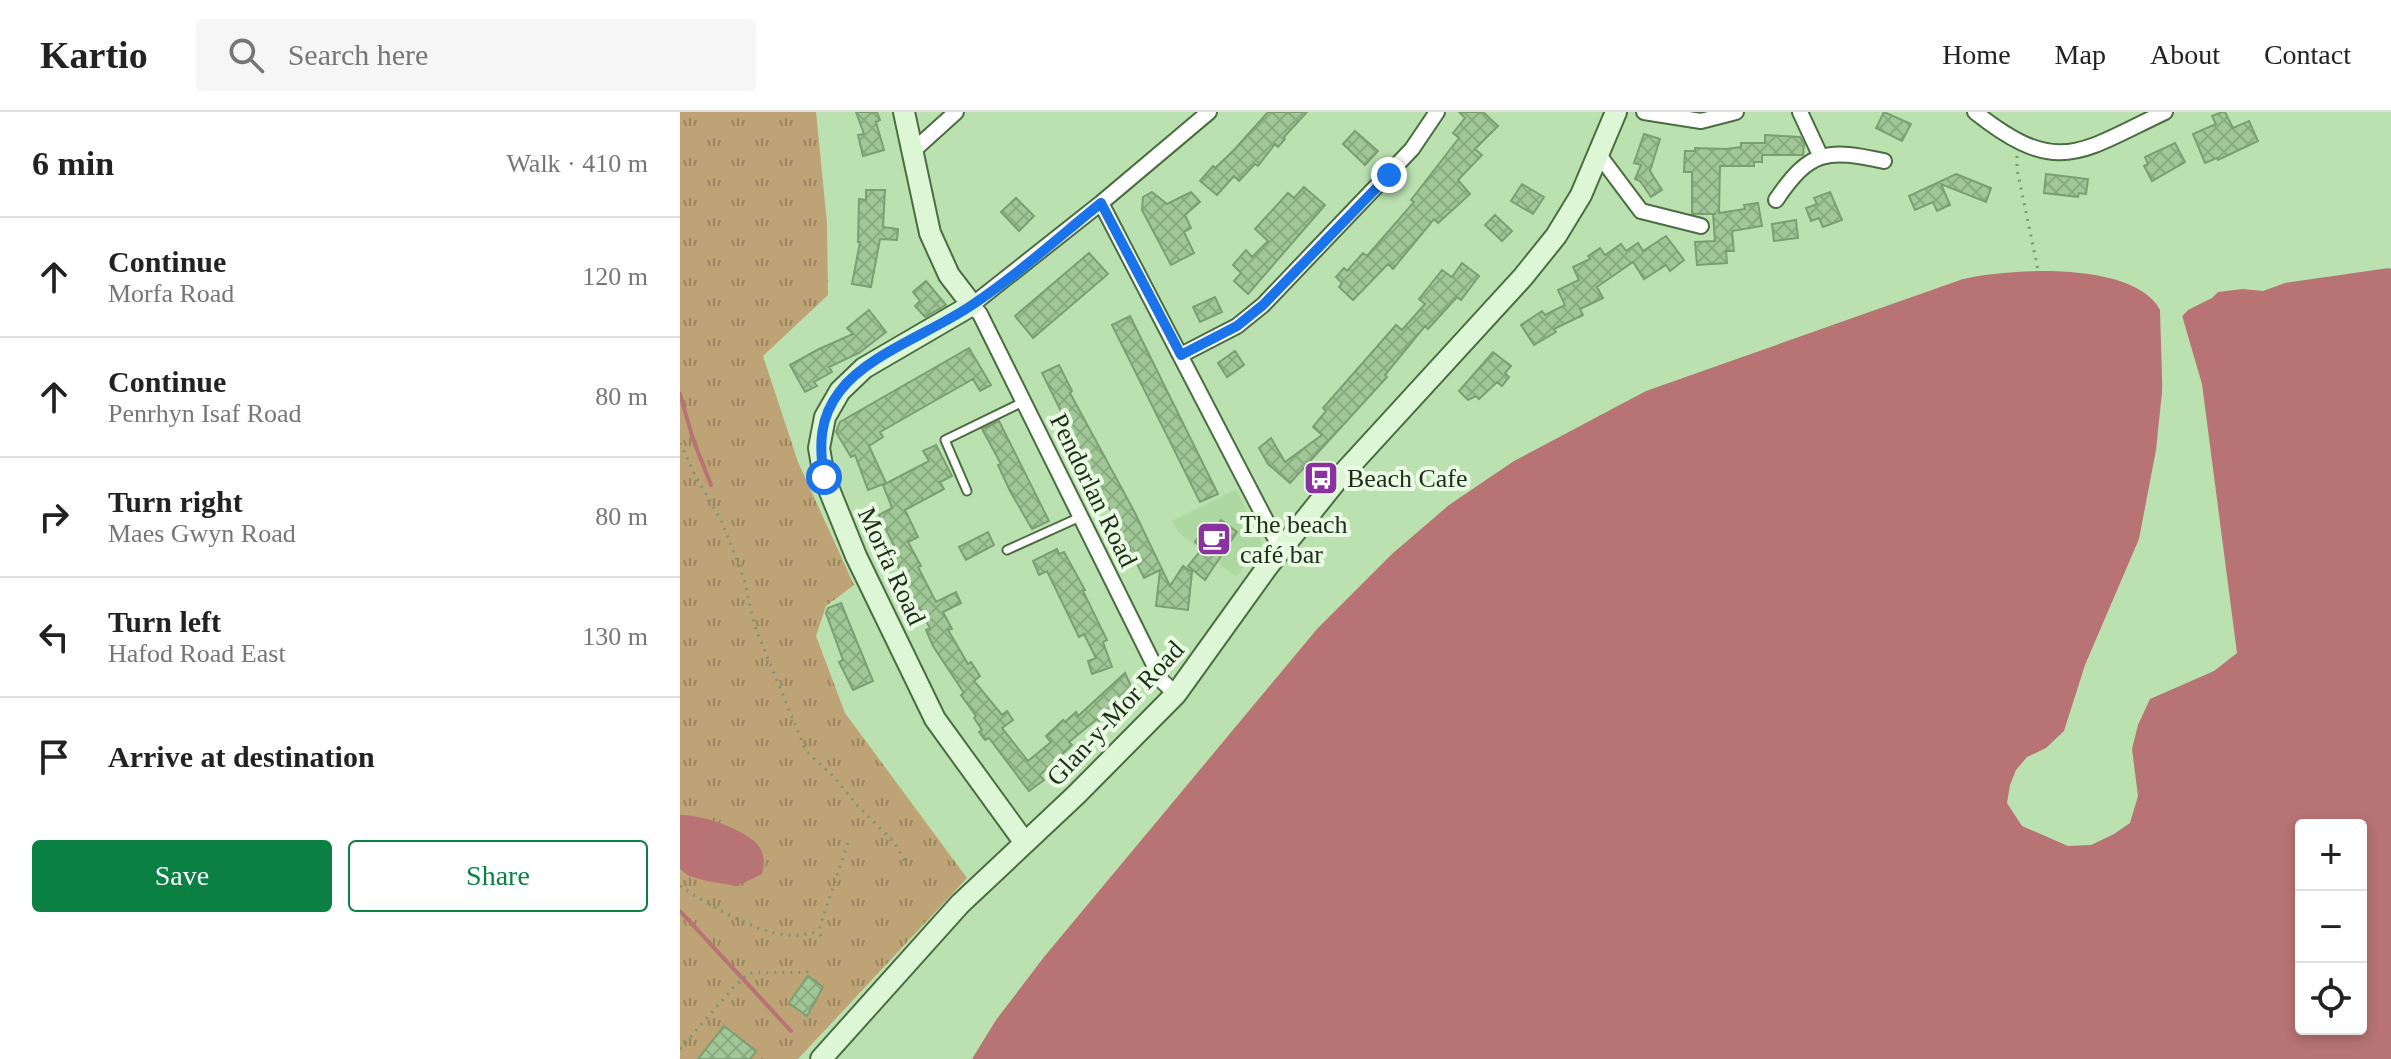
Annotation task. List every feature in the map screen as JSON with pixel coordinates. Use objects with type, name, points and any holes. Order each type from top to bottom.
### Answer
[{"type":"street","points":[[904,112],[930,233],[949,275],[972,305],[1209,112]]},
{"type":"street","points":[[914,150],[956,112]]},
{"type":"street","points":[[1181,355],[1237,326],[1263,305],[1397,167],[1437,112]]},
{"type":"street","name":"Glan-y-Mor Road","points":[[821,1059],[960,904],[1025,843],[1169,688],[1337,480],[1523,277],[1556,236],[1581,195],[1616,112]]},
{"type":"street","points":[[1644,112],[1701,121],[1736,112]]},
{"type":"street","points":[[1800,112],[1820,155]]},
{"type":"street","points":[[1975,112],[1998,131],[2017,141],[2046,152],[2068,154],[2087,150],[2162,113]]},
{"type":"street","points":[[1776,200],[1796,173],[1820,155],[1837,152],[1884,161]]},
{"type":"street","points":[[1599,155],[1641,211],[1701,226]]},
{"type":"street","points":[[1101,203],[1274,536],[1284,546]]},
{"type":"street","name":"Pendorlan Road","points":[[972,305],[980,314],[1169,688]]},
{"type":"street","name":"Morfa Road","points":[[972,305],[864,368],[840,391],[825,417],[819,448],[824,477],[856,556],[935,719],[1025,843]]},
{"type":"lane","points":[[967,491],[945,440],[1023,402]]},
{"type":"lane","points":[[1007,550],[1080,517]]},
{"type":"path","points":[[2017,141],[2017,169],[2038,270]]},
{"type":"path","points":[[680,443],[722,522],[744,579],[755,627],[806,751],[895,843],[907,866]]},
{"type":"path","points":[[1169,688],[1188,646]]},
{"type":"path","points":[[680,886],[707,904],[755,926],[786,936],[820,934],[849,840]]},
{"type":"path","points":[[680,1049],[749,973],[809,972]]},
{"type":"shaded area","points":[[2391,269],[2391,1059],[972,1059],[996,1020],[1044,957],[1317,629],[1392,554],[1449,505],[1514,461],[1646,391],[1963,279],[2039,271],[2099,276],[2125,283],[2146,294],[2160,310],[2164,446],[2120,615],[2086,717],[2090,734],[2169,632],[2181,483],[2177,322],[2188,310],[2218,292],[2243,289],[2263,291],[2285,283]]},
{"type":"shaded area","points":[[1236,489],[1262,544],[1236,577],[1178,532],[1172,521]]},
{"type":"shaded area","points":[[680,815],[721,824],[751,838],[763,855],[762,874],[737,886],[689,876],[680,869]]},
{"type":"green space","points":[[680,112],[816,112],[827,223],[828,295],[763,356],[798,462],[854,585],[826,606],[816,636],[845,713],[967,878],[798,1059],[680,1059]]},
{"type":"pier","points":[[2181,312],[2202,384],[2237,653],[2214,671],[2150,699],[2138,725],[2132,749],[2138,796],[2130,823],[2091,845],[2068,846],[2022,826],[2007,803],[2010,785],[2016,770],[2027,757],[2046,748],[2064,731],[2085,665],[2139,539],[2156,450],[2165,363],[2168,446],[2156,544],[2123,616],[2089,728],[2113,688],[2165,630],[2177,483],[2168,337],[2174,320]]},
{"type":"building","points":[[856,112],[877,112],[880,120],[876,122],[884,150],[863,156],[858,135],[864,134]]},
{"type":"building","points":[[1268,112],[1307,112],[1258,166],[1255,164],[1239,181],[1234,176],[1217,195],[1200,181],[1233,151]]},
{"type":"building","points":[[1459,112],[1483,112],[1498,126],[1475,149],[1482,155],[1458,180],[1470,194],[1438,223],[1434,219],[1393,269],[1388,264],[1353,300],[1339,287],[1342,283],[1336,277],[1344,268],[1347,271],[1363,253],[1367,256],[1414,202],[1411,200],[1459,138],[1453,133],[1465,118]]},
{"type":"building","points":[[1884,112],[1911,124],[1902,141],[1876,128]]},
{"type":"building","points":[[2225,112],[2233,128],[2249,121],[2258,141],[2205,163],[2193,134],[2216,124],[2212,116]]},
{"type":"building","points":[[1355,131],[1378,151],[1365,165],[1343,144]]},
{"type":"building","points":[[1644,134],[1660,139],[1650,171],[1662,190],[1651,197],[1640,181],[1635,179],[1641,165],[1634,163]]},
{"type":"building","points":[[1765,135],[1800,137],[1804,144],[1803,155],[1762,155],[1762,162],[1754,162],[1754,166],[1720,166],[1719,213],[1745,209],[1744,205],[1758,203],[1762,226],[1732,231],[1734,251],[1726,251],[1727,263],[1697,265],[1695,242],[1715,241],[1713,214],[1692,214],[1692,172],[1684,172],[1685,151],[1765,143]]},
{"type":"building","points":[[2175,143],[2185,162],[2152,181],[2144,166],[2148,164],[2145,157]]},
{"type":"building","points":[[1956,174],[1991,188],[1986,202],[1941,184],[1950,205],[1937,211],[1933,202],[1915,210],[1909,196]]},
{"type":"building","points":[[2046,174],[2088,179],[2086,194],[2079,193],[2078,197],[2044,193]]},
{"type":"building","points":[[1522,184],[1544,197],[1533,214],[1511,201]]},
{"type":"building","points":[[1304,187],[1325,205],[1248,294],[1234,281],[1241,273],[1233,265],[1246,250],[1252,257],[1268,241],[1255,229],[1288,193],[1294,198]]},
{"type":"building","points":[[866,190],[885,190],[883,227],[898,229],[897,240],[880,239],[871,287],[852,284],[860,242],[859,199],[866,200]]},
{"type":"building","points":[[1152,192],[1167,204],[1191,192],[1200,202],[1185,215],[1191,228],[1184,232],[1194,253],[1171,265],[1142,210],[1143,197]]},
{"type":"building","points":[[1830,192],[1842,220],[1823,227],[1819,218],[1811,221],[1806,208],[1817,204],[1814,198]]},
{"type":"building","points":[[1016,198],[1034,216],[1019,231],[1001,212]]},
{"type":"building","points":[[1495,215],[1512,231],[1502,241],[1485,225]]},
{"type":"building","points":[[1796,220],[1798,238],[1774,241],[1772,224]]},
{"type":"building","points":[[1666,236],[1684,260],[1670,271],[1666,265],[1644,279],[1633,262],[1597,287],[1603,298],[1580,309],[1583,315],[1554,329],[1556,332],[1534,345],[1521,325],[1542,311],[1545,315],[1565,305],[1558,290],[1579,280],[1573,267],[1590,259],[1588,256],[1600,248],[1605,255],[1621,244],[1626,251],[1638,243],[1643,251]]},
{"type":"building","points":[[1089,253],[1108,274],[1033,338],[1015,316]]},
{"type":"building","points":[[1462,263],[1479,276],[1461,300],[1457,297],[1428,329],[1425,326],[1385,375],[1387,377],[1290,483],[1268,464],[1259,448],[1271,438],[1285,462],[1322,435],[1313,427],[1326,411],[1323,408],[1396,325],[1402,330],[1425,304],[1419,299],[1442,270],[1452,277]]},
{"type":"building","points":[[926,281],[946,305],[925,317],[915,306],[920,301],[913,292]]},
{"type":"building","points":[[1215,297],[1222,312],[1200,322],[1193,307]]},
{"type":"building","points":[[869,310],[886,332],[859,353],[829,367],[832,372],[814,382],[817,386],[805,392],[790,365],[853,334],[847,328]]},
{"type":"building","points":[[1130,316],[1218,494],[1200,502],[1112,325]]},
{"type":"building","points":[[969,348],[991,385],[980,391],[973,379],[880,432],[883,437],[869,446],[886,483],[868,490],[855,455],[851,457],[836,432],[840,422]]},
{"type":"building","points":[[1235,351],[1244,365],[1227,377],[1218,363]]},
{"type":"building","points":[[1493,352],[1511,366],[1505,373],[1509,377],[1502,386],[1497,382],[1479,399],[1476,396],[1468,400],[1459,391]]},
{"type":"building","points":[[1059,365],[1072,391],[1070,393],[1134,511],[1170,586],[1183,566],[1192,572],[1188,610],[1156,606],[1160,570],[1144,578],[1042,373]]},
{"type":"building","points":[[999,421],[1049,521],[1032,529],[1010,491],[998,465],[1001,464],[982,429]]},
{"type":"building","points":[[936,445],[952,476],[940,482],[944,489],[905,510],[918,537],[908,542],[936,602],[956,592],[961,603],[943,612],[952,629],[948,630],[968,664],[971,662],[980,676],[974,681],[1002,715],[1007,711],[1013,720],[1002,728],[1028,761],[1051,742],[1046,736],[1063,720],[1065,722],[1076,712],[1078,716],[1125,673],[1135,695],[1111,705],[1113,708],[1099,721],[1097,719],[1069,742],[1072,745],[1040,775],[1044,780],[1029,791],[989,738],[985,740],[979,732],[982,730],[974,718],[976,716],[961,695],[964,693],[933,646],[926,630],[930,628],[906,585],[895,559],[899,556],[879,515],[892,508],[883,485],[929,461],[923,451]]},
{"type":"building","points":[[1221,520],[1237,532],[1205,580],[1188,566],[1203,548],[1195,542],[1202,532],[1210,536]]},
{"type":"building","points":[[988,532],[994,545],[966,560],[959,547]]},
{"type":"building","points":[[1057,549],[1059,554],[1064,552],[1085,590],[1107,640],[1103,642],[1112,667],[1092,674],[1088,661],[1096,658],[1084,634],[1079,637],[1047,571],[1039,575],[1033,561]]},
{"type":"building","points":[[841,603],[873,681],[853,690],[839,662],[843,660],[826,613],[828,608]]},
{"type":"building","points":[[808,976],[823,987],[807,1016],[789,1003]]},
{"type":"building","points":[[724,1026],[756,1051],[750,1059],[698,1059]]},
{"type":"waterway","points":[[680,394],[711,485]]},
{"type":"waterway","points":[[680,911],[791,1031]]},
{"type":"place","name":"Beach Cafe","points":[[1321,478]]},
{"type":"place","name":"The beach café bar","points":[[1214,539]]},
{"type":"route","points":[[824,477],[819,448],[825,417],[840,391],[864,368],[972,305],[1101,203],[1181,355],[1237,326],[1263,305],[1389,175]]}]
